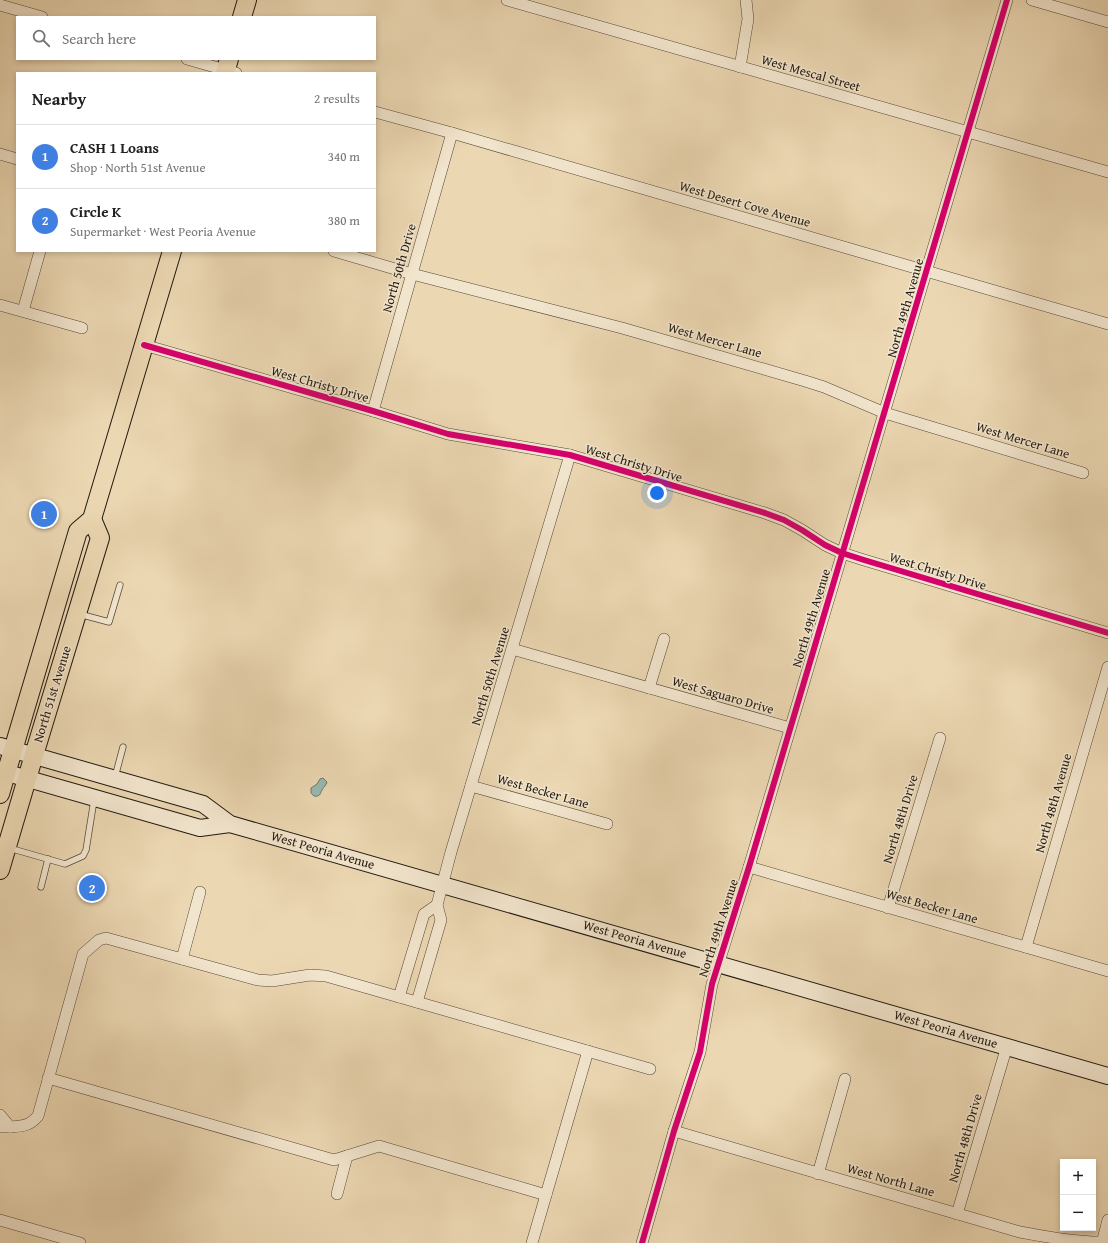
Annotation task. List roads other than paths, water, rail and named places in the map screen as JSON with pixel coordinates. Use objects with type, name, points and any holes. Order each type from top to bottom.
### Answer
[{"type":"main road","points":[[242,16],[247,0]]},
{"type":"main road","points":[[92,519],[172,252]]},
{"type":"main road","name":"North 51st Avenue","points":[[0,794],[7,748],[78,531],[92,519],[100,538],[0,870]]},
{"type":"main road","name":"West Peoria Avenue","points":[[7,748],[203,804],[230,824],[1108,1076]]},
{"type":"main road","name":"West Peoria Avenue","points":[[3,772],[200,828],[230,824]]},
{"type":"street","name":"West Mescal Street","points":[[507,0],[1108,172]]},
{"type":"street","points":[[740,67],[748,19],[746,0]]},
{"type":"street","name":"North 49th Avenue","points":[[642,1243],[674,1131],[700,1052],[712,984],[750,866],[1008,0]]},
{"type":"street","points":[[1032,0],[1108,22]]},
{"type":"street","points":[[0,5],[38,16]]},
{"type":"street","points":[[191,60],[229,69]]},
{"type":"street","name":"West Desert Cove Avenue","points":[[376,112],[452,133],[1108,324]]},
{"type":"street","name":"North 50th Drive","points":[[373,411],[452,133]]},
{"type":"street","points":[[0,154],[16,159]]},
{"type":"street","points":[[23,311],[40,252]]},
{"type":"street","name":"West Mercer Lane","points":[[337,252],[412,274],[607,324],[805,381],[885,413],[1083,473]]},
{"type":"street","points":[[0,305],[82,328]]},
{"type":"street","name":"West Christy Drive","points":[[144,345],[448,434],[570,455],[765,513],[784,520],[825,545],[842,553],[1108,633]]},
{"type":"street","name":"North 50th Avenue","points":[[437,906],[442,884],[570,455]]},
{"type":"street","points":[[649,688],[664,639]]},
{"type":"street","name":"West Saguaro Drive","points":[[512,649],[790,728]]},
{"type":"street","name":"North 48th Avenue","points":[[1026,947],[1108,666]]},
{"type":"street","name":"North 48th Drive","points":[[888,908],[940,738]]},
{"type":"street","name":"West Becker Lane","points":[[471,786],[607,824]]},
{"type":"street","name":"West Becker Lane","points":[[750,866],[888,908],[1108,971]]},
{"type":"street","points":[[182,959],[200,892]]},
{"type":"street","points":[[399,997],[424,914],[437,906],[441,920],[417,1002]]},
{"type":"street","points":[[0,1115],[5,1127],[22,1126],[31,1123],[38,1116],[83,954],[99,940],[106,938],[258,980],[272,981],[310,975],[326,976],[650,1069]]},
{"type":"street","name":"North 48th Drive","points":[[957,1214],[1007,1046]]},
{"type":"street","points":[[532,1243],[588,1051]]},
{"type":"street","points":[[48,1078],[334,1160],[379,1146],[546,1195]]},
{"type":"street","points":[[818,1174],[845,1079]]},
{"type":"street","name":"West North Lane","points":[[674,1131],[1020,1232],[1051,1238],[1084,1242],[1102,1242]]},
{"type":"street","points":[[337,1194],[347,1156]]},
{"type":"street","points":[[0,1220],[80,1243]]},
{"type":"street","points":[[1102,1242],[1108,1220]]},
{"type":"lane","points":[[77,614],[109,622],[120,585]]},
{"type":"lane","points":[[114,778],[123,747]]},
{"type":"lane","points":[[7,848],[65,864],[83,856],[86,850],[94,798]]},
{"type":"lane","points":[[41,887],[48,859]]},
{"type":"water","points":[[323,778],[327,782],[326,784],[320,795],[314,796],[311,793],[311,788]]},
{"type":"place","name":"CASH 1 Loans","points":[[44,514]]},
{"type":"place","name":"Circle K","points":[[92,888]]}]
